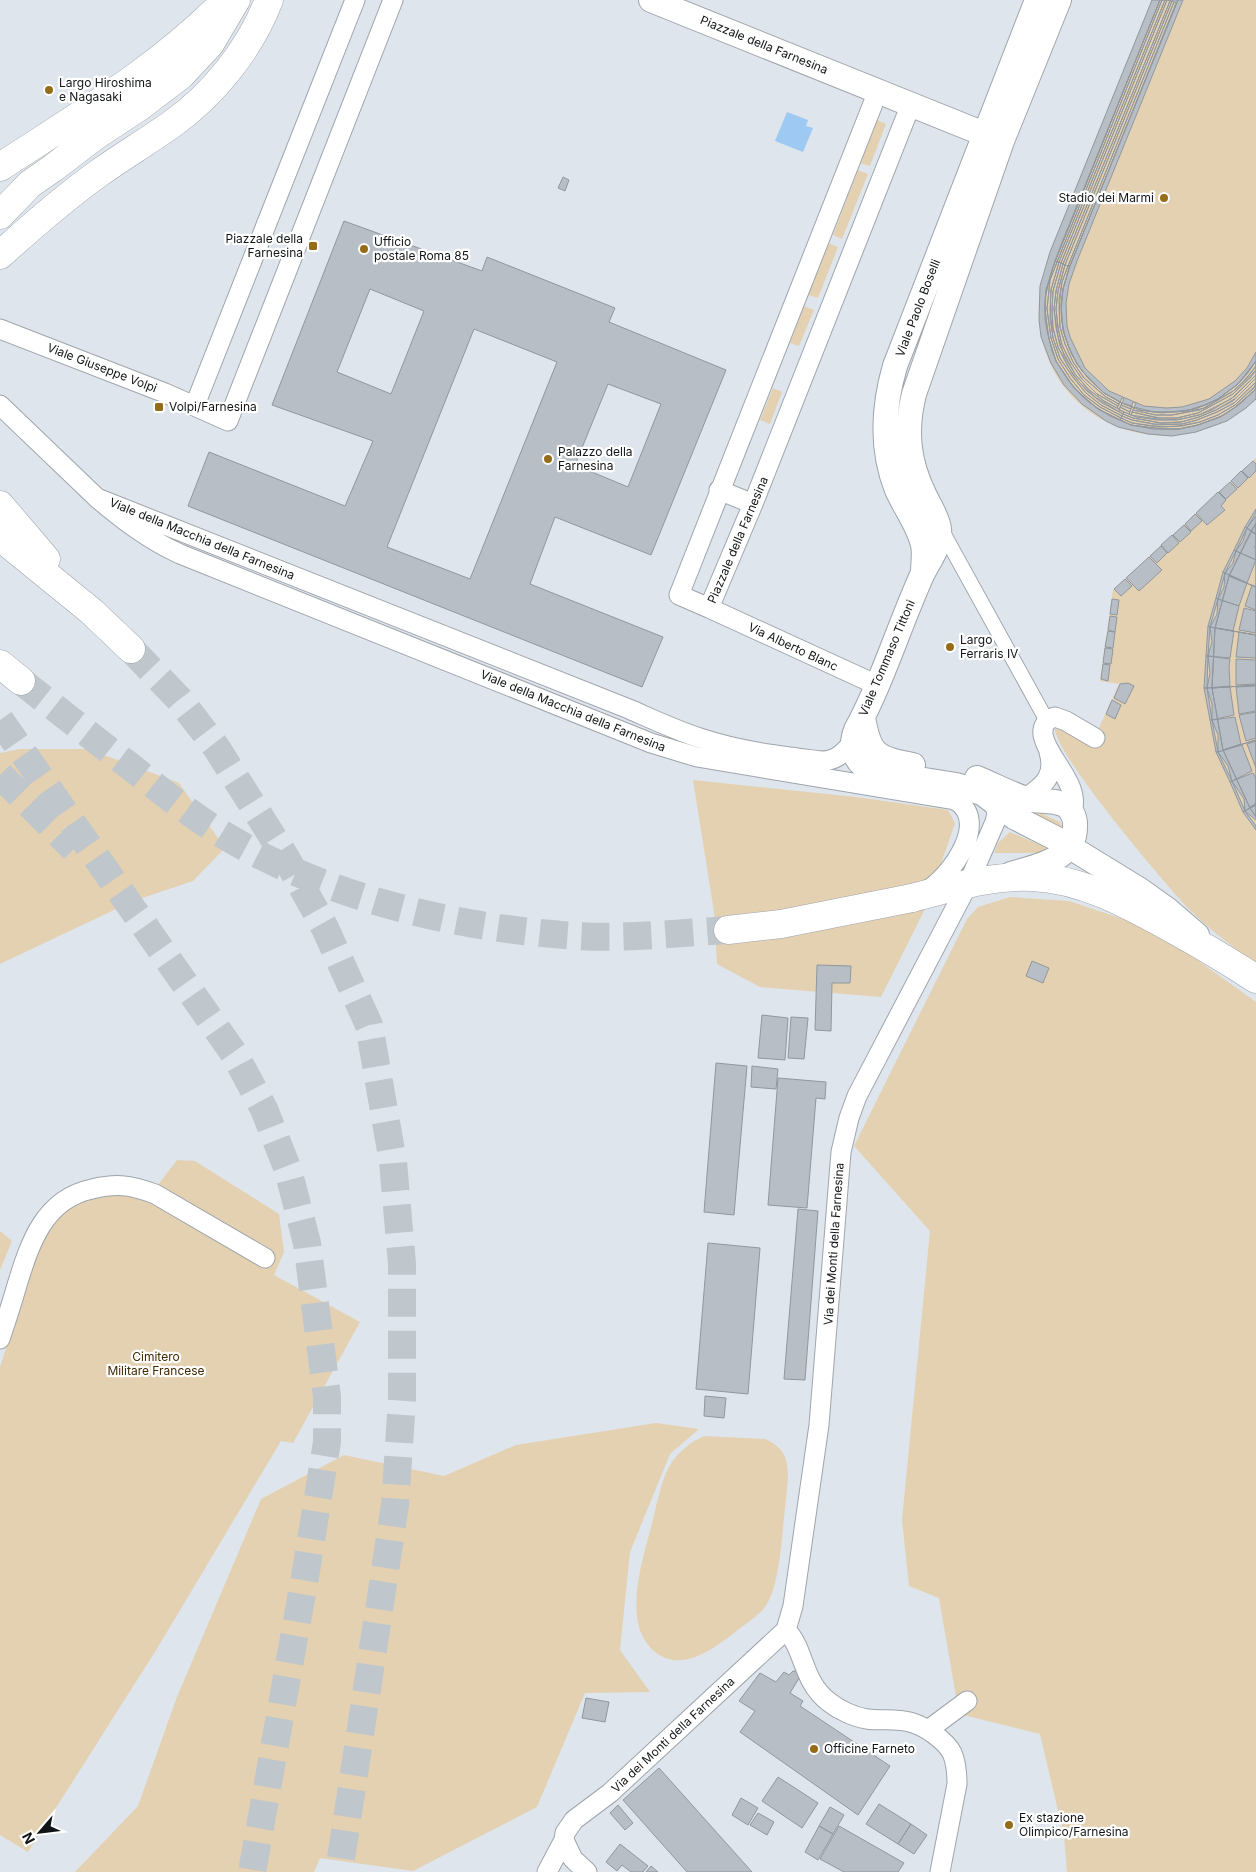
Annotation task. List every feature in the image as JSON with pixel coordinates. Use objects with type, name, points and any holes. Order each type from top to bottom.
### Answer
[{"type":"main road","points":[[0,167],[142,72],[186,37],[226,0]]},
{"type":"main road","points":[[0,216],[30,184],[95,136],[139,108],[181,75],[210,44],[225,22],[236,0]]},
{"type":"main road","points":[[0,255],[45,214],[100,173],[173,123],[195,105],[218,82],[245,46],[259,23],[269,0]]},
{"type":"main road","points":[[0,505],[91,611]]},
{"type":"main road","points":[[0,538],[91,611],[131,648]]},
{"type":"main road","points":[[0,664],[21,681]]},
{"type":"main road","points":[[728,930],[781,924],[912,898],[968,884],[998,879],[1039,878],[1084,886],[1104,894],[1215,952],[1256,979]]},
{"type":"street","points":[[195,405],[355,0]]},
{"type":"street","name":"Viale Giuseppe Volpi","points":[[1,329],[195,405],[228,420],[393,0]]},
{"type":"street","name":"Viale Paolo Boselli","points":[[1037,0],[919,377],[909,419],[908,443],[918,484],[939,526],[1047,720]]},
{"type":"street","name":"Viale Paolo Boselli","points":[[923,574],[923,545],[898,491],[889,463],[886,436],[887,398],[895,366],[994,137],[1059,0]]},
{"type":"street","name":"Piazzale della Farnesina","points":[[662,2],[994,137]]},
{"type":"street","name":"Piazzale della Farnesina","points":[[878,91],[679,595],[709,608],[753,504],[911,104]]},
{"type":"street","name":"Viale della Macchia della Farnesina","points":[[0,405],[98,498],[134,528],[150,539],[180,554],[651,743],[697,756],[948,798],[959,802],[965,808],[969,817],[970,827],[957,859],[946,876],[938,884],[912,898]]},
{"type":"street","points":[[719,490],[753,504]]},
{"type":"street","name":"Viale della Macchia della Farnesina","points":[[98,498],[701,739],[768,754],[827,761],[838,757],[852,743]]},
{"type":"street","points":[[923,574],[936,549],[939,538],[939,526]]},
{"type":"street","name":"Viale Tommaso Tittoni","points":[[852,743],[923,574]]},
{"type":"street","name":"Via Alberto Blanc","points":[[709,608],[877,685]]},
{"type":"street","points":[[586,692],[651,743]]},
{"type":"street","points":[[863,717],[868,742],[882,757],[894,762],[964,774],[1026,798],[1060,803],[1072,812],[1075,820],[1075,829],[1070,846],[1061,856],[998,879]]},
{"type":"street","points":[[1026,798],[1044,784],[1050,774],[1051,761],[1043,730],[1047,720],[1052,717],[1058,718],[1095,738]]},
{"type":"street","points":[[852,743],[857,758],[871,771],[956,785],[982,793],[1018,819],[1070,846],[1168,910],[1215,952]]},
{"type":"street","points":[[1046,743],[1069,787],[1073,801],[1072,812]]},
{"type":"street","name":"Via dei Monti della Farnesina","points":[[548,1872],[564,1840],[565,1833],[574,1820],[610,1793],[786,1630],[794,1606],[819,1425],[841,1152],[846,1130],[861,1088],[968,884],[995,822],[997,810],[994,803]]},
{"type":"street","points":[[0,1339],[25,1259],[44,1218],[68,1198],[88,1190],[117,1185],[146,1191],[265,1258]]},
{"type":"street","points":[[786,1630],[792,1636],[806,1672],[815,1687],[829,1702],[855,1715],[868,1719],[913,1722],[941,1740],[952,1753],[957,1776],[952,1814],[940,1872]]},
{"type":"street","points":[[928,1730],[967,1701]]},
{"type":"street","points":[[564,1840],[574,1859],[587,1872]]},
{"type":"green space","name":"Stadio dei Marmi","points":[[1152,0],[1256,0],[1256,399],[1224,421],[1190,433],[1155,435],[1121,428],[1090,412],[1065,388],[1047,357],[1039,319],[1041,285],[1050,252]]},
{"type":"green space","points":[[877,120],[886,124],[870,166],[860,163]]},
{"type":"green space","points":[[858,170],[868,174],[842,239],[833,235]]},
{"type":"green space","points":[[828,243],[838,247],[818,298],[808,295]]},
{"type":"green space","points":[[804,306],[814,310],[799,346],[790,343]]},
{"type":"green space","points":[[773,388],[782,392],[770,424],[760,420]]},
{"type":"green space","points":[[1256,458],[1256,965],[1191,911],[1160,876],[1092,792],[1060,743],[1055,729],[1059,728],[1092,743],[1119,684],[1100,681],[1113,590]]},
{"type":"green space","points":[[20,749],[88,749],[179,783],[225,848],[193,881],[133,901],[0,964],[0,753]]},
{"type":"green space","points":[[693,780],[856,797],[948,810],[955,823],[927,905],[881,997],[760,987],[717,964],[714,912]]},
{"type":"green space","points":[[1027,807],[1060,822],[1063,830],[1023,810]]},
{"type":"green space","points":[[1010,832],[1045,847],[1045,850],[1042,853],[994,853],[998,843]]},
{"type":"green space","points":[[1010,897],[1069,901],[1138,924],[1186,952],[1256,1002],[1256,1872],[1067,1872],[1064,1836],[1040,1734],[959,1714],[939,1598],[909,1586],[902,1520],[930,1231],[854,1146],[967,919],[978,907]]},
{"type":"green space","name":"Cimitero Militare Francese","points":[[177,1160],[195,1161],[279,1214],[284,1252],[274,1275],[360,1322],[293,1443],[281,1441],[158,1647],[28,1852],[0,1835],[0,1367],[39,1248],[57,1219],[71,1207],[90,1198],[123,1192],[148,1198]]},
{"type":"green space","points":[[0,1231],[12,1241],[0,1270]]},
{"type":"green space","points":[[656,1423],[699,1429],[670,1454],[630,1552],[620,1650],[650,1692],[585,1693],[537,1807],[413,1871],[320,1858],[314,1872],[75,1872],[138,1806],[177,1697],[261,1499],[344,1455],[444,1476],[516,1445]]},
{"type":"green space","points":[[704,1436],[765,1439],[781,1450],[785,1457],[788,1473],[780,1554],[772,1594],[761,1611],[710,1650],[699,1656],[677,1660],[666,1658],[655,1652],[643,1637],[639,1627],[636,1599],[643,1556],[660,1490],[668,1469],[681,1451]]},
{"type":"water","points":[[787,112],[808,120],[806,126],[813,128],[803,152],[775,141]]},
{"type":"building","points":[[1152,0],[1160,0],[1052,270],[1045,298],[1045,319],[1056,361],[1074,388],[1098,409],[1131,425],[1179,429],[1198,425],[1224,415],[1240,404],[1256,389],[1256,399],[1227,421],[1196,432],[1172,436],[1148,434],[1118,427],[1082,404],[1064,385],[1051,363],[1041,337],[1039,320],[1040,286],[1050,252]]},
{"type":"building","points":[[1160,0],[1178,0],[1069,268],[1061,305],[1065,337],[1072,355],[1082,371],[1104,393],[1140,410],[1174,412],[1186,411],[1205,405],[1218,399],[1238,384],[1256,361],[1256,389],[1220,417],[1179,429],[1131,425],[1110,416],[1090,403],[1074,388],[1056,361],[1047,330],[1045,309],[1046,290],[1055,261]]},
{"type":"building","points":[[1160,0],[1162,0],[1057,262],[1055,261],[1063,240]]},
{"type":"building","points":[[1162,0],[1165,0],[1059,262],[1057,262]]},
{"type":"building","points":[[1165,0],[1167,0],[1061,263],[1059,262]]},
{"type":"building","points":[[1167,0],[1170,1],[1063,264],[1061,263]]},
{"type":"building","points":[[1178,0],[1183,0],[1077,261],[1069,284],[1066,303],[1067,326],[1070,337],[1085,368],[1109,391],[1144,406],[1182,407],[1209,399],[1235,381],[1247,368],[1256,352],[1256,361],[1248,373],[1238,384],[1218,399],[1196,409],[1162,413],[1140,410],[1122,403],[1104,393],[1088,378],[1077,364],[1069,348],[1063,330],[1061,305],[1069,268]]},
{"type":"building","points":[[1170,1],[1172,1],[1065,265],[1063,264]]},
{"type":"building","points":[[1172,1],[1174,2],[1068,266],[1065,265]]},
{"type":"building","points":[[1174,2],[1176,3],[1070,266],[1068,266]]},
{"type":"building","points":[[563,177],[569,180],[565,191],[558,188]]},
{"type":"building","name":"Palazzo della Farnesina","points":[[344,221],[482,271],[487,257],[615,308],[609,322],[726,370],[651,555],[555,517],[530,584],[663,637],[642,687],[188,506],[209,452],[345,506],[373,441],[272,405]],"holes":[[[370,289],[424,311],[391,394],[337,372]],[[474,329],[557,362],[470,579],[387,547]],[[608,384],[661,404],[628,487],[575,465]]]},
{"type":"building","points":[[1055,261],[1057,262],[1050,280],[1047,309],[1051,338],[1058,359],[1084,395],[1100,407],[1121,418],[1120,420],[1098,409],[1083,397],[1068,380],[1056,361],[1049,339],[1045,309],[1046,290]]},
{"type":"building","points":[[1057,262],[1059,262],[1051,290],[1050,318],[1053,338],[1060,358],[1086,393],[1101,405],[1122,416],[1121,418],[1100,407],[1084,395],[1058,359],[1051,338],[1047,309],[1050,280]]},
{"type":"building","points":[[1059,262],[1061,263],[1053,291],[1052,309],[1053,328],[1058,347],[1067,365],[1079,382],[1095,397],[1123,414],[1122,416],[1101,405],[1086,393],[1060,358],[1053,338],[1050,309],[1051,290]]},
{"type":"building","points":[[1061,263],[1063,264],[1056,291],[1054,309],[1058,336],[1064,356],[1075,374],[1089,390],[1124,412],[1123,414],[1102,403],[1087,391],[1073,375],[1058,347],[1053,328],[1052,309],[1053,291]]},
{"type":"building","points":[[1063,264],[1065,265],[1058,291],[1056,309],[1062,345],[1082,379],[1097,394],[1118,406],[1117,408],[1089,390],[1075,374],[1060,346],[1054,309],[1056,291]]},
{"type":"building","points":[[1065,265],[1068,266],[1062,282],[1059,308],[1060,327],[1065,344],[1073,362],[1084,378],[1106,397],[1119,404],[1118,406],[1097,394],[1082,379],[1062,345],[1056,309],[1058,291]]},
{"type":"building","points":[[1068,266],[1070,266],[1063,289],[1061,313],[1063,330],[1069,348],[1077,364],[1088,378],[1104,393],[1120,402],[1119,404],[1106,397],[1084,378],[1073,362],[1065,344],[1060,327],[1059,299],[1062,282]]},
{"type":"building","points":[[1256,361],[1256,366],[1252,372],[1236,389],[1205,408],[1172,415],[1156,415],[1133,410],[1134,407],[1154,412],[1174,412],[1186,411],[1205,405],[1218,399],[1238,384]]},
{"type":"building","points":[[1256,366],[1256,370],[1251,377],[1233,394],[1198,413],[1177,418],[1160,418],[1132,412],[1133,410],[1156,415],[1172,415],[1200,410],[1232,392]]},
{"type":"building","points":[[1256,370],[1256,375],[1235,396],[1212,410],[1199,415],[1164,420],[1131,415],[1132,412],[1157,418],[1177,418],[1198,413],[1233,394]]},
{"type":"building","points":[[1256,375],[1256,378],[1236,398],[1216,410],[1199,417],[1181,422],[1161,423],[1133,418],[1123,414],[1124,412],[1136,417],[1157,420],[1177,420],[1199,415],[1231,399]]},
{"type":"building","points":[[1256,378],[1256,382],[1234,403],[1197,420],[1182,424],[1154,424],[1122,416],[1123,414],[1133,418],[1161,423],[1181,422],[1199,417],[1233,401]]},
{"type":"building","points":[[1256,382],[1254,388],[1235,405],[1218,415],[1200,422],[1158,427],[1132,423],[1121,418],[1122,416],[1158,425],[1182,424],[1197,420],[1234,403]]},
{"type":"building","points":[[1256,385],[1255,390],[1234,408],[1220,417],[1198,425],[1179,429],[1153,429],[1131,425],[1120,420],[1121,418],[1132,423],[1162,427],[1182,426],[1200,422],[1218,415],[1235,405]]},
{"type":"building","points":[[1122,398],[1124,399],[1119,410],[1117,408]]},
{"type":"building","points":[[1133,402],[1136,403],[1131,415],[1129,414]]},
{"type":"building","points":[[1122,403],[1132,406],[1131,409],[1121,405]]},
{"type":"building","points":[[1121,405],[1131,409],[1130,412],[1120,407]]},
{"type":"building","points":[[1120,407],[1130,412],[1129,414],[1119,410]]},
{"type":"building","points":[[1253,461],[1256,464],[1256,471],[1249,478],[1242,471]]},
{"type":"building","points":[[1241,471],[1248,478],[1238,488],[1231,481]]},
{"type":"building","points":[[1230,482],[1237,489],[1226,499],[1219,492]]},
{"type":"building","points":[[1218,492],[1226,500],[1221,506],[1225,510],[1207,525],[1196,513]]},
{"type":"building","points":[[1256,509],[1256,513],[1247,528],[1245,527]]},
{"type":"building","points":[[1195,514],[1202,521],[1191,531],[1185,524]]},
{"type":"building","points":[[1256,516],[1256,534],[1247,528]]},
{"type":"building","points":[[1256,523],[1256,817],[1223,750],[1212,688],[1215,628],[1229,576]]},
{"type":"building","points":[[1256,523],[1256,534],[1251,531]]},
{"type":"building","points":[[1184,525],[1191,532],[1180,542],[1173,535]]},
{"type":"building","points":[[1245,527],[1247,528],[1236,551],[1234,550]]},
{"type":"building","points":[[1247,528],[1256,535],[1256,545],[1254,547],[1256,548],[1256,560],[1236,551],[1243,541]]},
{"type":"building","points":[[1251,531],[1256,534],[1256,587],[1229,576]]},
{"type":"building","points":[[1172,535],[1179,543],[1168,553],[1161,545]]},
{"type":"building","points":[[1161,546],[1167,553],[1157,563],[1150,556]]},
{"type":"building","points":[[1234,550],[1236,551],[1225,573],[1223,572]]},
{"type":"building","points":[[1236,551],[1256,560],[1247,583],[1225,573],[1233,563]]},
{"type":"building","points":[[1149,557],[1162,570],[1139,591],[1126,578]]},
{"type":"building","points":[[1223,572],[1225,573],[1218,599],[1216,598]]},
{"type":"building","points":[[1225,573],[1247,583],[1239,606],[1218,599],[1224,587]]},
{"type":"building","points":[[1229,576],[1256,587],[1256,635],[1215,628]]},
{"type":"building","points":[[1125,579],[1132,586],[1121,596],[1114,589]]},
{"type":"building","points":[[1252,585],[1256,587],[1256,610],[1245,606]]},
{"type":"building","points":[[1216,598],[1218,599],[1210,627],[1208,626]]},
{"type":"building","points":[[1112,599],[1119,600],[1117,615],[1110,614]]},
{"type":"building","points":[[1218,599],[1239,606],[1233,631],[1210,627],[1217,614]]},
{"type":"building","points":[[1244,608],[1256,611],[1256,633],[1239,630]]},
{"type":"building","points":[[1110,616],[1117,617],[1115,632],[1108,630]]},
{"type":"building","points":[[1208,626],[1210,627],[1208,656],[1206,656]]},
{"type":"building","points":[[1210,627],[1234,631],[1230,658],[1208,656],[1212,642]]},
{"type":"building","points":[[1215,628],[1256,635],[1256,685],[1212,688]]},
{"type":"building","points":[[1108,631],[1115,632],[1113,648],[1105,647]]},
{"type":"building","points":[[1239,632],[1256,635],[1256,658],[1236,657]]},
{"type":"building","points":[[1105,648],[1113,649],[1111,664],[1103,663]]},
{"type":"building","points":[[1206,656],[1208,656],[1207,688],[1204,688]]},
{"type":"building","points":[[1208,656],[1230,659],[1230,686],[1207,688],[1210,673]]},
{"type":"building","points":[[1236,659],[1256,660],[1256,684],[1236,685]]},
{"type":"building","points":[[1103,664],[1110,665],[1108,681],[1101,679]]},
{"type":"building","points":[[1128,683],[1134,686],[1125,704],[1114,698],[1120,684]]},
{"type":"building","points":[[1256,685],[1256,740],[1223,750],[1212,688]]},
{"type":"building","points":[[1256,686],[1256,711],[1239,714],[1236,687]]},
{"type":"building","points":[[1230,687],[1234,715],[1212,720],[1212,704],[1207,688]]},
{"type":"building","points":[[1204,688],[1207,688],[1212,720],[1210,720]]},
{"type":"building","points":[[1112,700],[1121,705],[1115,719],[1106,714]]},
{"type":"building","points":[[1256,712],[1256,738],[1246,741],[1239,715]]},
{"type":"building","points":[[1235,717],[1241,744],[1218,752],[1218,735],[1212,720]]},
{"type":"building","points":[[1210,720],[1212,720],[1218,752],[1216,752]]},
{"type":"building","points":[[1256,740],[1256,804],[1250,808],[1223,750]]},
{"type":"building","points":[[1256,741],[1256,768],[1247,744]]},
{"type":"building","points":[[1242,745],[1252,771],[1232,781],[1228,766],[1218,752]]},
{"type":"building","points":[[1216,752],[1218,752],[1232,781],[1230,782]]},
{"type":"building","points":[[1253,773],[1256,779],[1256,803],[1245,811],[1244,799],[1232,781]]},
{"type":"building","points":[[1232,781],[1245,811],[1243,812],[1230,782]]},
{"type":"building","points":[[1256,804],[1256,817],[1250,808]]},
{"type":"building","points":[[1256,805],[1256,820],[1245,811]]},
{"type":"building","points":[[1245,811],[1256,826],[1256,830],[1243,812]]},
{"type":"building","points":[[1032,961],[1049,968],[1043,983],[1026,976]]},
{"type":"building","points":[[817,965],[851,966],[850,983],[832,983],[831,1031],[815,1030]]},
{"type":"building","points":[[762,1015],[788,1018],[785,1060],[758,1058]]},
{"type":"building","points":[[791,1017],[808,1018],[804,1059],[788,1058]]},
{"type":"building","points":[[716,1063],[747,1066],[734,1215],[704,1212]]},
{"type":"building","points":[[752,1066],[778,1069],[776,1089],[751,1087]]},
{"type":"building","points":[[778,1078],[826,1082],[825,1099],[816,1098],[807,1208],[768,1205]]},
{"type":"building","points":[[798,1209],[818,1211],[805,1380],[784,1379]]},
{"type":"building","points":[[708,1243],[760,1248],[748,1394],[696,1389]]},
{"type":"building","points":[[705,1396],[726,1398],[724,1418],[704,1416]]},
{"type":"building","name":"Officine Farneto","points":[[793,1671],[797,1671],[801,1675],[790,1693],[803,1701],[800,1706],[890,1766],[858,1815],[740,1732],[755,1711],[739,1701],[760,1673],[776,1682],[784,1672],[789,1675]]},
{"type":"building","points":[[586,1698],[609,1702],[605,1722],[582,1718]]},
{"type":"building","points":[[659,1768],[752,1872],[687,1872],[623,1800]]},
{"type":"building","points":[[778,1777],[818,1803],[802,1828],[762,1801]]},
{"type":"building","points":[[741,1798],[758,1808],[748,1825],[732,1815]]},
{"type":"building","points":[[879,1804],[911,1824],[898,1844],[866,1824]]},
{"type":"building","points":[[618,1805],[633,1823],[625,1830],[610,1813]]},
{"type":"building","points":[[830,1807],[844,1815],[833,1834],[819,1826]]},
{"type":"building","points":[[758,1813],[774,1822],[767,1835],[750,1825]]},
{"type":"building","points":[[911,1824],[927,1835],[914,1854],[898,1844]]},
{"type":"building","points":[[819,1826],[833,1834],[818,1860],[805,1852]]},
{"type":"building","points":[[839,1826],[904,1863],[898,1872],[844,1872],[820,1859]]},
{"type":"building","points":[[620,1844],[648,1866],[643,1872],[631,1872],[622,1865],[617,1871],[606,1862]]},
{"type":"building","points":[[651,1866],[658,1872],[646,1872]]},
{"type":"tunnel","points":[[131,649],[179,699],[216,747],[286,858],[325,928],[369,1025],[393,1162],[402,1264],[402,1400],[395,1505],[339,1872]]},
{"type":"tunnel","points":[[21,681],[163,793],[208,825],[259,855],[301,875],[345,891],[437,917],[483,926],[530,932],[614,937],[728,930]]},
{"type":"tunnel","points":[[0,720],[235,1055],[264,1109],[288,1170],[307,1243],[327,1396],[327,1442],[252,1872]]},
{"type":"tunnel","points":[[0,775],[74,849]]},
{"type":"place","name":"Largo Hiroshima e Nagasaki","points":[[49,90]]},
{"type":"place","name":"Stadio dei Marmi","points":[[1164,198]]},
{"type":"place","name":"Piazzale della Farnesina","points":[[313,246]]},
{"type":"place","name":"Ufficio postale Roma 85","points":[[364,249]]},
{"type":"place","name":"Volpi/Farnesina","points":[[159,407]]},
{"type":"place","name":"Palazzo della Farnesina","points":[[548,459]]},
{"type":"place","name":"Largo Ferraris IV","points":[[950,647]]},
{"type":"place","name":"Officine Farneto","points":[[814,1749]]},
{"type":"place","name":"Ex stazione Olimpico/Farnesina","points":[[1009,1825]]}]
